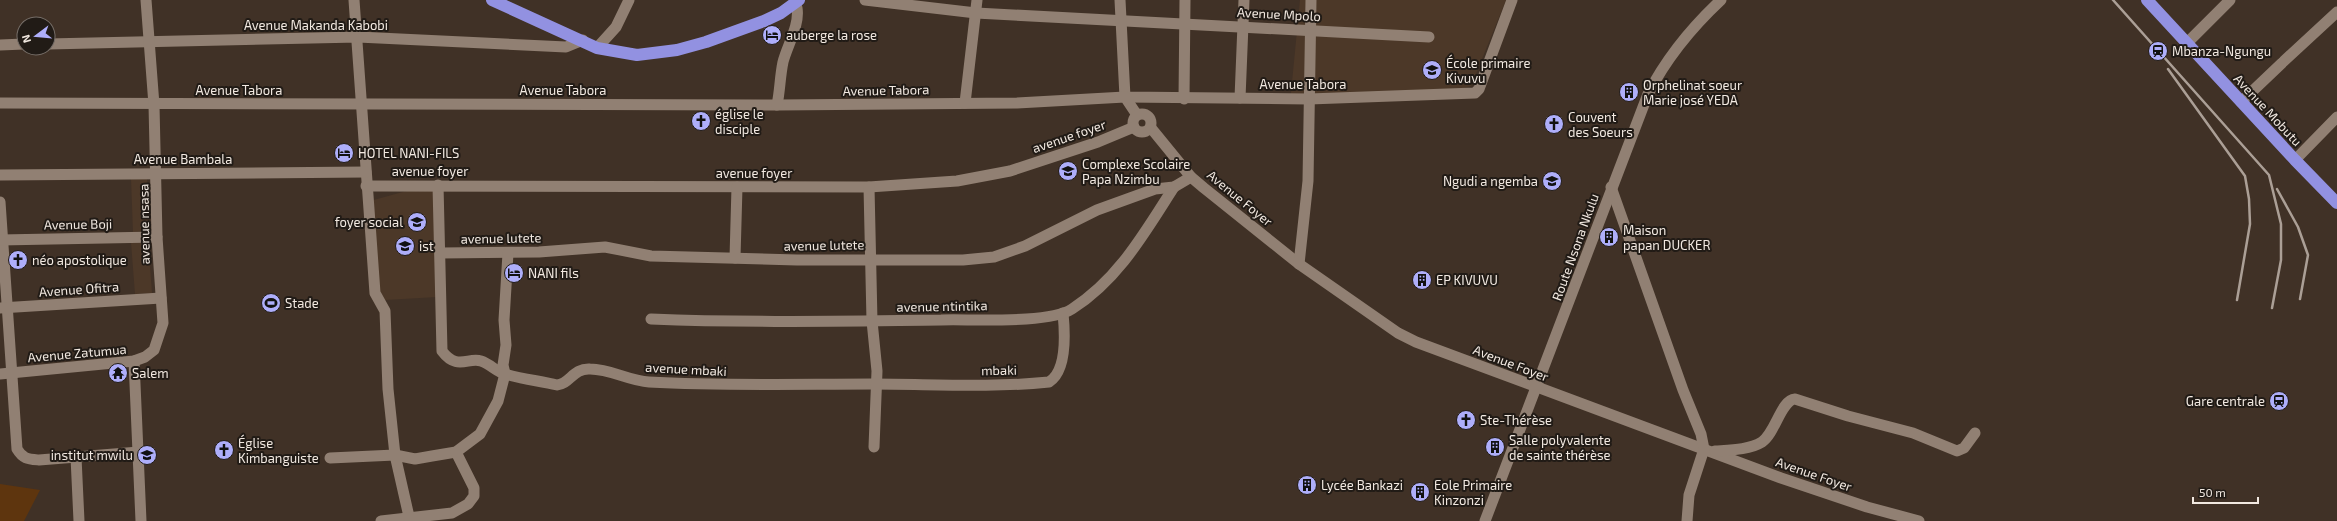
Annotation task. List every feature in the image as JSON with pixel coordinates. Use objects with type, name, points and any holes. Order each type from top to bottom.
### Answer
[{"type":"highway","points":[[492,0],[598,48],[638,55],[677,50],[764,21],[796,2]]},
{"type":"highway","name":"Avenue Mobutu","points":[[2147,0],[2186,44],[2337,203]]},
{"type":"street","name":"avenue nsasa","points":[[146,0],[154,105],[157,172],[157,237],[163,323],[154,350]]},
{"type":"street","points":[[354,0],[358,36],[366,186],[375,293],[383,306],[385,315],[388,389],[395,455],[409,519]]},
{"type":"street","points":[[598,48],[616,26],[629,0]]},
{"type":"street","name":"Avenue Mpolo","points":[[865,0],[976,13],[1429,37]]},
{"type":"street","points":[[966,103],[977,0]]},
{"type":"street","points":[[1120,0],[1125,97],[1137,115]]},
{"type":"street","points":[[1184,99],[1185,0]]},
{"type":"street","points":[[1240,98],[1244,0]]},
{"type":"street","points":[[1299,264],[1308,181],[1311,0]]},
{"type":"street","name":"Avenue Tabora","points":[[0,103],[154,105],[777,105],[1017,103],[1125,97],[1184,99],[1309,99],[1472,94],[1479,88],[1512,0]]},
{"type":"street","name":"Route Nsona Nkulu","points":[[1485,521],[1611,187],[1648,94],[1659,73],[1676,47],[1701,18],[1721,0]]},
{"type":"street","points":[[2186,44],[2230,0]]},
{"type":"street","points":[[777,105],[782,83],[784,60],[797,18],[796,2]]},
{"type":"street","points":[[2241,102],[2337,12]]},
{"type":"street","name":"Avenue Makanda Kabobi","points":[[56,44],[358,36],[566,47],[583,40]]},
{"type":"street","points":[[0,45],[16,44]]},
{"type":"street","points":[[1143,113],[1149,116],[1152,122],[1150,128],[1142,132],[1134,127],[1133,121],[1137,115],[1143,113]]},
{"type":"street","points":[[2295,160],[2337,118]]},
{"type":"street","name":"avenue foyer","points":[[366,186],[869,187],[957,181],[1010,171],[1098,142],[1134,127]]},
{"type":"street","name":"Avenue Foyer","points":[[1150,128],[1191,177],[1299,264],[1398,333],[1536,388],[1709,450],[1781,478],[1867,507],[1920,521]]},
{"type":"street","name":"Avenue Bambala","points":[[0,175],[157,172],[366,172]]},
{"type":"street","name":"avenue lutete","points":[[441,253],[508,253],[605,247],[651,256],[797,260],[963,260],[994,257],[1025,246],[1097,210],[1155,189],[1174,187],[1191,177]]},
{"type":"street","name":"avenue mbaki","points":[[438,185],[441,253],[442,352],[447,358],[464,363],[480,360],[505,374],[557,385],[563,385],[580,370],[590,369],[613,373],[641,382],[745,386],[875,384]]},
{"type":"street","points":[[735,258],[737,187]]},
{"type":"street","points":[[869,187],[869,259],[872,321],[877,372],[875,384],[874,447]]},
{"type":"street","name":"avenue ntintika","points":[[651,319],[806,322],[1017,319],[1063,313],[1072,309],[1107,282],[1136,247],[1174,187]]},
{"type":"street","points":[[1611,187],[1683,390],[1709,450]]},
{"type":"street","points":[[0,202],[5,373],[15,439],[21,456],[28,459],[39,460],[139,452]]},
{"type":"street","name":"Avenue Boji","points":[[1,240],[157,237]]},
{"type":"street","points":[[330,458],[395,455],[415,459],[456,452],[480,434],[498,401],[505,374],[503,365],[506,345],[504,320],[508,253]]},
{"type":"street","name":"Avenue Ofitra","points":[[3,308],[161,298]]},
{"type":"street","name":"mbaki","points":[[875,384],[951,385],[1049,382],[1055,378],[1061,365],[1065,329],[1063,313]]},
{"type":"street","name":"Avenue Zatumua","points":[[5,373],[134,361],[145,357],[154,350]]},
{"type":"street","points":[[134,361],[141,521]]},
{"type":"street","points":[[1709,450],[1751,446],[1760,443],[1777,424],[1786,403],[1790,399],[1795,399],[1848,416],[1913,433],[1957,451],[1964,448],[1975,433]]},
{"type":"street","points":[[1687,521],[1689,495],[1709,450]]},
{"type":"street","points":[[381,521],[452,513],[472,501],[474,488],[456,452]]},
{"type":"street","points":[[76,458],[79,521]]},
{"type":"shaded area","points":[[1300,0],[1506,0],[1471,86],[1429,98],[1290,103]]},
{"type":"shaded area","points":[[147,177],[149,231],[133,232],[131,178]]},
{"type":"shaded area","name":"ist","points":[[410,190],[432,190],[435,194],[437,297],[385,300],[378,292],[370,201]]},
{"type":"shaded area","points":[[148,241],[152,293],[135,294],[131,242]]},
{"type":"shaded area","points":[[0,484],[40,490],[24,521],[0,521]]},
{"type":"railway","points":[[2113,0],[2269,175],[2281,224],[2281,260],[2272,308]]},
{"type":"railway","points":[[2168,69],[2245,176],[2249,199],[2250,224],[2237,300]]},
{"type":"railway","points":[[2277,189],[2298,227],[2308,255],[2300,299]]},
{"type":"place","name":"auberge la rose","points":[[772,35]]},
{"type":"place","name":"Mbanza-Ngungu","points":[[2158,51]]},
{"type":"place","name":"École primaire Kivuvu","points":[[1432,70]]},
{"type":"place","name":"Orphelinat soeur Marie josé YEDA","points":[[1629,92]]},
{"type":"place","name":"église le disciple","points":[[701,121]]},
{"type":"place","name":"Couvent des Soeurs","points":[[1554,124]]},
{"type":"place","name":"HOTEL NANI-FILS","points":[[344,153]]},
{"type":"place","name":"Complexe Scolaire Papa Nzimbu","points":[[1068,171]]},
{"type":"place","name":"Ngudi a ngemba","points":[[1552,181]]},
{"type":"place","name":"foyer social","points":[[417,222]]},
{"type":"place","name":"Maison papan DUCKER","points":[[1609,237]]},
{"type":"place","name":"ist","points":[[405,246]]},
{"type":"place","name":"néo apostolique","points":[[18,260]]},
{"type":"place","name":"NANI fils","points":[[514,273]]},
{"type":"place","name":"EP KIVUVU","points":[[1422,280]]},
{"type":"place","name":"Stade","points":[[271,303]]},
{"type":"place","name":"Salem","points":[[118,373]]},
{"type":"place","name":"Gare centrale","points":[[2279,401]]},
{"type":"place","name":"Ste-Thérèse","points":[[1466,420]]},
{"type":"place","name":"Salle polyvalente de sainte thérèse","points":[[1495,447]]},
{"type":"place","name":"Église Kimbanguiste","points":[[224,450]]},
{"type":"place","name":"institut mwilu","points":[[147,455]]},
{"type":"place","name":"Lycée Bankazi","points":[[1307,485]]},
{"type":"place","name":"Eole Primaire Kinzonzi","points":[[1420,492]]}]
